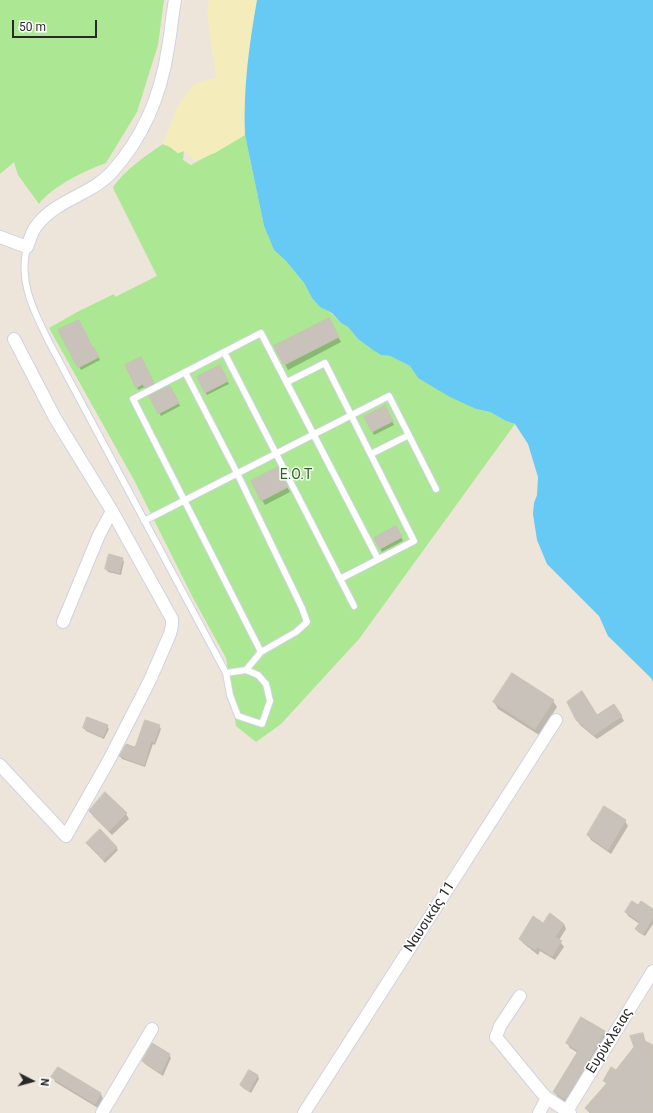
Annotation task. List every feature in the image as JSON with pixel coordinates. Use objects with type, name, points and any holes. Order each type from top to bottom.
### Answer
[{"type":"street","points":[[0,237],[27,247],[33,231],[42,219],[62,205],[102,182],[119,163],[140,135],[150,114],[159,88],[168,49],[175,0]]},
{"type":"street","points":[[0,765],[66,836],[131,719],[165,648],[172,625],[172,619],[169,612],[112,511],[55,418],[14,339]]},
{"type":"street","points":[[63,622],[99,535],[112,511]]},
{"type":"street","name":"Ναυσικάς 11","points":[[304,1113],[556,720]]},
{"type":"street","name":"Ευρύκλειας","points":[[569,1112],[653,971]]},
{"type":"street","points":[[520,996],[504,1020],[496,1036],[529,1079],[547,1098],[569,1112]]},
{"type":"street","points":[[102,1113],[152,1029]]},
{"type":"street","points":[[539,1113],[547,1098]]},
{"type":"lane","points":[[27,247],[24,268],[27,289],[31,302],[49,342],[226,673],[230,694],[238,716],[262,724],[270,701],[266,684],[258,675],[246,670],[226,673]]},
{"type":"lane","points":[[261,652],[133,399],[261,333],[378,560]]},
{"type":"lane","points":[[224,352],[354,606]]},
{"type":"lane","points":[[287,382],[325,363],[414,541],[340,579]]},
{"type":"lane","points":[[185,372],[237,473],[302,608],[306,622],[296,632],[261,652],[246,670]]},
{"type":"lane","points":[[144,521],[389,396],[436,489]]},
{"type":"lane","points":[[371,454],[409,435]]},
{"type":"green space","points":[[0,0],[164,0],[158,45],[137,112],[106,163],[60,185],[39,204],[18,175],[14,162],[0,174]]},
{"type":"green space","name":"E.O.T","points":[[245,135],[264,226],[274,250],[286,261],[304,283],[312,298],[341,323],[348,327],[358,339],[381,355],[390,356],[410,366],[418,378],[476,409],[490,412],[515,424],[359,639],[281,724],[256,742],[236,726],[226,658],[192,596],[134,480],[49,328],[114,294],[115,297],[157,276],[113,187],[130,169],[163,144],[178,153],[184,151],[183,160],[191,165]]},
{"type":"sand","points":[[209,0],[257,0],[247,68],[245,135],[215,153],[195,161],[184,151],[178,153],[163,144],[177,107],[193,85],[216,78],[207,14]]},
{"type":"water","points":[[257,0],[653,0],[653,682],[651,678],[608,636],[599,616],[547,564],[537,540],[533,514],[534,503],[537,495],[538,477],[528,444],[515,424],[490,412],[476,409],[450,397],[418,378],[410,366],[390,356],[381,355],[373,350],[358,339],[348,327],[341,323],[332,313],[320,307],[312,298],[304,283],[286,261],[274,250],[264,226],[245,135],[247,68]]},
{"type":"building","points":[[329,318],[339,337],[284,365],[274,346]]},
{"type":"building","points":[[79,320],[99,357],[78,368],[58,330]]},
{"type":"building","points":[[141,357],[154,383],[145,388],[143,384],[136,388],[125,365]]},
{"type":"building","points":[[220,365],[228,381],[205,393],[197,377]]},
{"type":"building","points":[[170,386],[179,403],[158,414],[149,396]]},
{"type":"building","points":[[385,406],[393,421],[372,432],[364,417]]},
{"type":"building","points":[[278,467],[288,487],[261,501],[251,481]]},
{"type":"building","points":[[396,526],[402,537],[380,549],[374,538]]},
{"type":"building","points":[[109,554],[123,558],[119,573],[105,569]]},
{"type":"building","points":[[512,673],[554,700],[535,729],[493,702]]},
{"type":"building","points":[[582,691],[597,715],[614,704],[622,716],[594,735],[576,720],[567,702]]},
{"type":"building","points":[[87,717],[108,725],[103,737],[83,728]]},
{"type":"building","points":[[145,720],[160,725],[154,742],[151,741],[144,765],[119,756],[126,744],[135,747]]},
{"type":"building","points":[[105,792],[127,813],[109,831],[89,811]]},
{"type":"building","points":[[604,806],[626,820],[608,850],[587,835]]},
{"type":"building","points":[[100,829],[117,847],[103,860],[86,843]]},
{"type":"building","points":[[632,901],[638,905],[641,901],[653,909],[653,918],[643,934],[635,929],[640,922],[625,912]]},
{"type":"building","points":[[550,913],[564,924],[555,937],[562,941],[552,956],[537,947],[535,950],[519,939],[533,916],[543,923]]},
{"type":"building","points":[[581,1017],[605,1031],[589,1061],[565,1099],[553,1092],[578,1051],[566,1043]]},
{"type":"building","points":[[643,1033],[645,1041],[653,1045],[653,1113],[590,1113],[585,1108],[607,1083],[603,1081],[611,1067],[616,1070],[634,1047],[630,1036]]},
{"type":"building","points":[[152,1043],[170,1054],[161,1073],[142,1061]]},
{"type":"building","points":[[58,1067],[101,1093],[95,1104],[51,1077]]},
{"type":"building","points":[[249,1070],[258,1075],[249,1091],[240,1085]]}]
